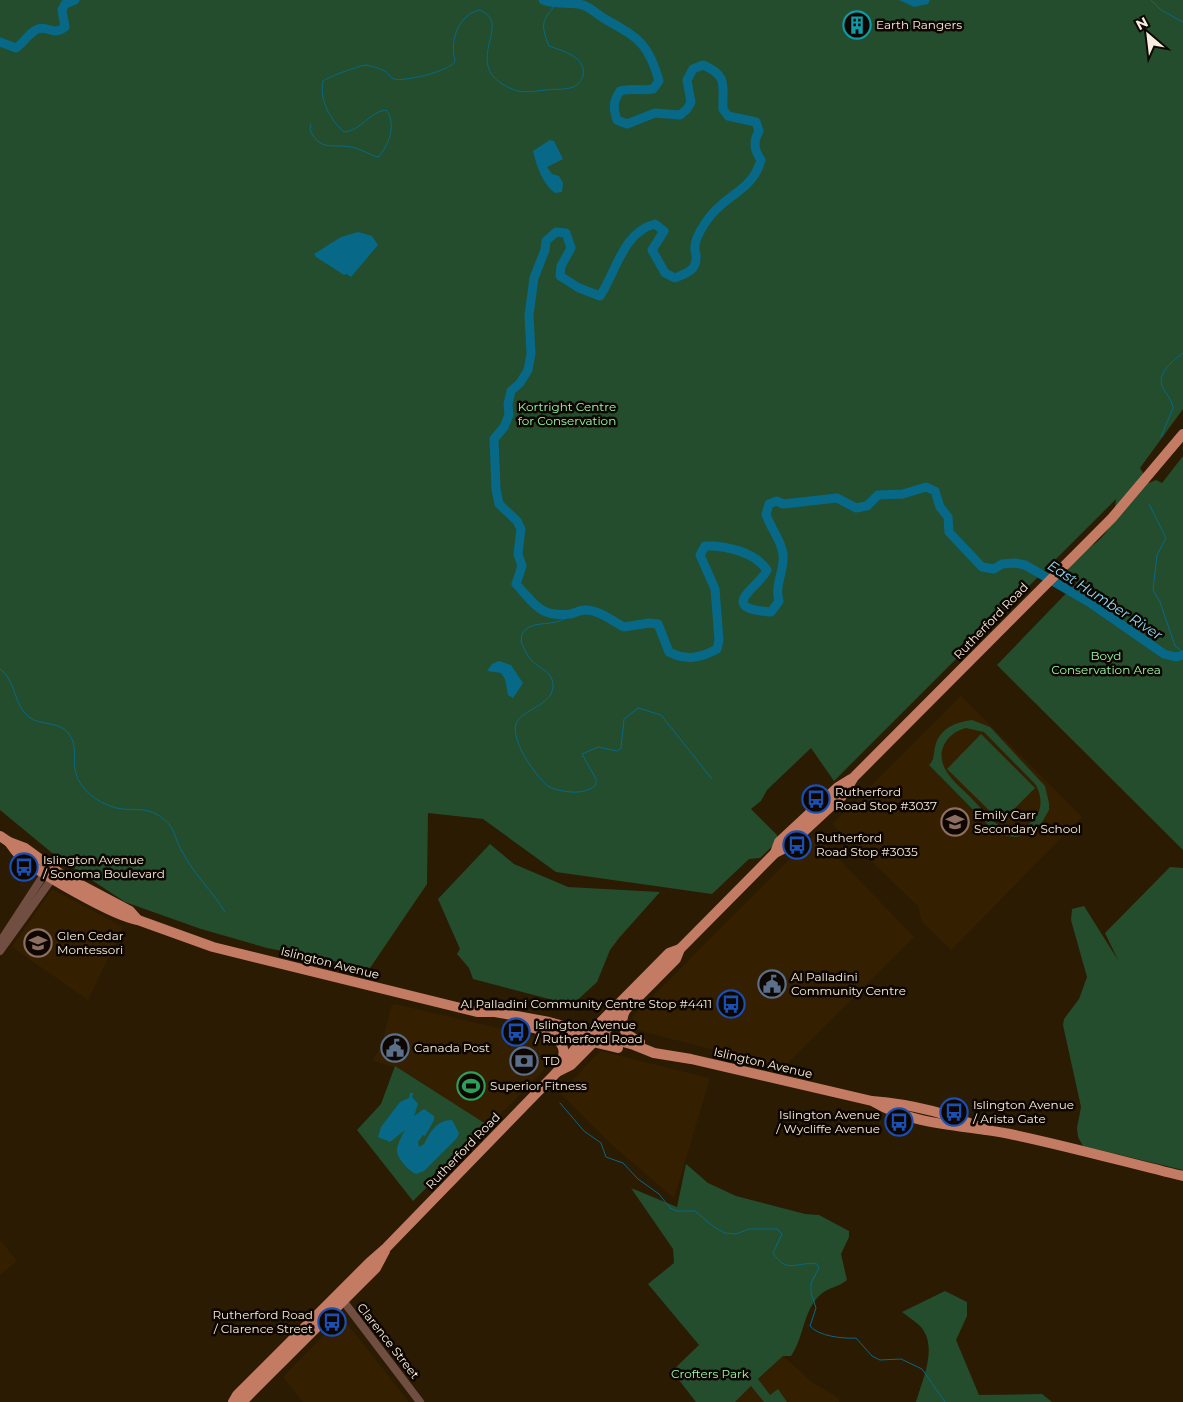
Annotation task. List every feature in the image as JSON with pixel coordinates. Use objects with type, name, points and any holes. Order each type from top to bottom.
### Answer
[{"type":"main road","name":"Rutherford Road","points":[[233,1402],[237,1395],[340,1298],[376,1268],[386,1248],[554,1075],[565,1059],[626,1009],[676,959],[680,949],[775,853],[787,847],[843,795],[854,777],[1071,557],[1112,518],[1183,434]]},
{"type":"main road","name":"Islington Avenue","points":[[0,836],[9,842],[19,856],[51,872],[98,904],[128,918],[213,947],[477,1012],[495,1012],[518,1018],[549,1022],[592,1037]]},
{"type":"main road","name":"Rutherford Road","points":[[592,1037],[669,953],[680,949]]},
{"type":"main road","points":[[626,1009],[621,1020],[624,1030],[632,1038],[646,1045],[651,1052]]},
{"type":"main road","name":"Islington Avenue","points":[[518,1018],[529,1027],[634,1045],[651,1052],[691,1059],[872,1101],[891,1102],[963,1120],[986,1130],[1183,1176]]},
{"type":"main road","points":[[529,1027],[533,1031],[554,1037],[563,1047],[562,1059],[554,1075]]},
{"type":"main road","name":"Rutherford Road","points":[[242,1402],[340,1298]]},
{"type":"street","points":[[0,942],[51,872]]},
{"type":"street","points":[[0,951],[51,872]]},
{"type":"street","name":"Clarence Street","points":[[340,1298],[420,1402]]},
{"type":"shaded area","name":"Emily Carr Secondary School","points":[[961,696],[1082,817],[951,950],[922,922],[918,906],[832,824]]},
{"type":"shaded area","points":[[815,834],[914,937],[783,1068],[637,1030],[632,1017]]},
{"type":"shaded area","points":[[52,889],[123,927],[88,1000],[12,947]]},
{"type":"shaded area","points":[[395,1004],[541,1038],[556,1048],[555,1059],[489,1126],[395,1067],[372,1061],[382,1044],[391,1006]]},
{"type":"shaded area","points":[[600,1051],[710,1078],[674,1198],[613,1146],[560,1093]]},
{"type":"shaded area","points":[[0,1240],[17,1261],[0,1275]]},
{"type":"shaded area","points":[[344,1320],[409,1402],[303,1402],[283,1377],[333,1326]]},
{"type":"shaded area","points":[[783,1356],[813,1383],[839,1398],[839,1402],[735,1402]]},
{"type":"green space","name":"Kortright Centre for Conservation","points":[[0,0],[1183,0],[1183,409],[1140,468],[1149,483],[1156,480],[1162,483],[1183,456],[1183,850],[997,665],[1076,583],[1068,571],[1070,559],[1089,548],[1103,536],[1112,521],[1116,499],[834,781],[811,748],[767,790],[761,801],[751,809],[777,835],[778,841],[760,858],[749,859],[712,894],[556,872],[483,819],[428,813],[427,884],[370,968],[267,948],[201,929],[125,902],[57,857],[0,810]]},
{"type":"green space","points":[[972,720],[990,727],[1045,786],[1049,810],[1035,830],[1016,837],[998,835],[929,765],[933,759],[940,735],[954,725]],"holes":[[[966,728],[984,732],[1038,789],[1040,809],[1036,817],[1022,827],[1009,829],[996,823],[952,779],[943,765],[942,751],[944,745],[953,734]]]},
{"type":"green space","points":[[981,734],[1035,788],[1001,822],[947,769]]},
{"type":"green space","points":[[490,844],[514,864],[568,887],[660,892],[610,950],[597,982],[572,1005],[473,979],[469,968],[457,954],[460,949],[438,899]]},
{"type":"green space","points":[[1170,867],[1183,868],[1183,1170],[1083,1146],[1078,1137],[1077,1128],[1081,1107],[1063,1025],[1064,1019],[1079,999],[1087,977],[1071,920],[1072,909],[1084,906],[1118,960],[1105,933]]},
{"type":"green space","points":[[395,1066],[489,1126],[413,1201],[357,1130],[381,1104]]},
{"type":"green space","name":"Crofters Park","points":[[686,1164],[708,1183],[736,1196],[805,1214],[819,1215],[849,1231],[849,1237],[841,1254],[847,1280],[827,1290],[814,1301],[799,1341],[791,1356],[783,1356],[758,1379],[770,1395],[778,1389],[787,1402],[764,1402],[751,1386],[735,1402],[696,1402],[672,1371],[699,1345],[648,1284],[674,1263],[673,1249],[631,1188],[677,1207]]},
{"type":"green space","points":[[945,1291],[967,1302],[967,1316],[956,1340],[979,1395],[1042,1394],[1052,1402],[916,1402],[925,1374],[929,1353],[928,1343],[926,1334],[920,1326],[902,1312]]},
{"type":"water","points":[[899,0],[930,0],[928,4],[914,7]]},
{"type":"water","points":[[550,140],[554,141],[563,159],[547,167],[552,174],[559,176],[563,183],[562,192],[555,193],[543,180],[533,151]]},
{"type":"water","points":[[358,232],[372,236],[378,245],[351,277],[347,274],[344,275],[314,254],[341,237]]},
{"type":"water","points":[[499,661],[511,665],[523,683],[513,698],[508,695],[505,679],[501,673],[487,671],[492,664]]},
{"type":"water","points":[[410,1093],[413,1093],[412,1097],[418,1104],[414,1116],[424,1109],[434,1116],[434,1120],[425,1136],[423,1135],[418,1142],[419,1147],[424,1144],[434,1128],[442,1122],[452,1120],[459,1133],[457,1138],[424,1171],[416,1174],[404,1164],[397,1153],[398,1144],[405,1130],[390,1142],[378,1137],[381,1127],[400,1102],[409,1098]]},
{"type":"waterway","name":"East Humber River","points":[[0,42],[16,48],[38,29],[61,30],[65,27],[62,10],[65,4],[75,0]]},
{"type":"waterway","name":"East Humber River","points":[[543,0],[586,6],[626,31],[646,49],[659,81],[653,89],[620,91],[614,105],[617,120],[627,124],[655,113],[680,115],[691,102],[687,80],[693,69],[703,65],[717,73],[722,82],[723,109],[728,116],[756,122],[759,131],[755,146],[761,160],[757,171],[745,186],[722,204],[704,225],[695,244],[696,258],[692,269],[675,278],[665,273],[652,250],[664,231],[655,224],[644,228],[628,244],[600,296],[579,288],[560,276],[561,266],[571,248],[566,233],[556,232],[546,241],[545,250],[534,278],[529,315],[531,354],[528,370],[520,383],[511,391],[508,404],[509,415],[504,427],[494,439],[496,489],[499,504],[517,521],[521,529],[518,554],[522,566],[516,584],[533,603],[538,608],[551,614],[570,614],[581,610],[590,610],[606,616],[624,627],[649,623],[658,624],[669,652],[681,657],[705,655],[717,649],[719,640],[715,589],[700,555],[705,546],[730,548],[747,554],[762,564],[767,570],[745,596],[743,602],[754,610],[771,612],[779,601],[778,589],[783,566],[783,554],[780,543],[766,514],[769,504],[777,501],[783,504],[837,498],[856,508],[867,506],[878,495],[903,494],[926,487],[935,491],[940,507],[948,517],[949,532],[982,567],[994,569],[1002,564],[1015,563],[1025,565],[1089,602],[1164,654],[1176,657],[1183,655]]},
{"type":"waterway","points":[[1151,0],[1161,10],[1183,22]]},
{"type":"waterway","points":[[311,124],[310,130],[314,137],[324,145],[348,146],[378,157],[385,147],[390,134],[391,121],[386,110],[380,111],[350,131],[344,132],[334,122],[324,102],[323,81],[366,65],[383,70],[394,79],[407,79],[437,72],[452,65],[455,61],[454,45],[457,30],[465,18],[479,10],[489,16],[492,25],[487,57],[489,69],[496,80],[516,91],[525,92],[563,89],[575,86],[583,76],[581,64],[573,56],[549,46],[544,32],[546,18],[557,3]]},
{"type":"waterway","points":[[1161,437],[1173,408],[1162,386],[1162,376],[1167,367],[1183,353]]},
{"type":"waterway","points":[[1149,504],[1166,538],[1157,555],[1153,590],[1160,602],[1175,646],[1183,652]]},
{"type":"waterway","points":[[571,614],[565,619],[532,626],[522,634],[521,642],[529,657],[548,673],[553,683],[550,696],[540,705],[522,716],[515,727],[519,745],[537,774],[548,786],[557,790],[576,792],[592,788],[596,785],[596,779],[582,754],[598,747],[617,751],[621,748],[624,719],[638,708],[661,715],[712,779]]},
{"type":"waterway","points":[[0,669],[9,679],[20,706],[29,717],[39,722],[61,727],[69,734],[74,747],[76,773],[83,787],[96,799],[111,806],[148,811],[163,818],[171,827],[187,861],[225,912]]},
{"type":"waterway","points":[[560,1103],[584,1131],[601,1143],[606,1157],[623,1163],[638,1179],[659,1194],[670,1208],[677,1211],[695,1211],[714,1227],[725,1233],[736,1234],[749,1229],[777,1229],[782,1234],[773,1253],[778,1260],[783,1264],[793,1266],[817,1264],[819,1268],[811,1283],[811,1293],[816,1308],[810,1326],[825,1334],[844,1338],[856,1338],[872,1356],[880,1360],[901,1359],[922,1369],[945,1402]]},
{"type":"place","name":"Earth Rangers","points":[[857,25]]},
{"type":"place","name":"Rutherford Road Stop #3037","points":[[816,799]]},
{"type":"place","name":"Emily Carr Secondary School","points":[[955,822]]},
{"type":"place","name":"Rutherford Road Stop #3035","points":[[797,845]]},
{"type":"place","name":"Islington Avenue / Sonoma Boulevard","points":[[24,867]]},
{"type":"place","name":"Glen Cedar Montessori","points":[[38,943]]},
{"type":"place","name":"Al Palladini Community Centre","points":[[772,984]]},
{"type":"place","name":"Al Palladini Community Centre Stop #4411","points":[[731,1004]]},
{"type":"place","name":"Islington Avenue / Rutherford Road","points":[[516,1032]]},
{"type":"place","name":"Canada Post","points":[[395,1048]]},
{"type":"place","name":"TD","points":[[524,1061]]},
{"type":"place","name":"Superior Fitness","points":[[471,1086]]},
{"type":"place","name":"Islington Avenue / Arista Gate","points":[[954,1112]]},
{"type":"place","name":"Islington Avenue / Wycliffe Avenue","points":[[899,1122]]},
{"type":"place","name":"Rutherford Road / Clarence Street","points":[[332,1322]]},
{"type":"park label","name":"Boyd Conservation Area","points":[[1106,663]]}]
